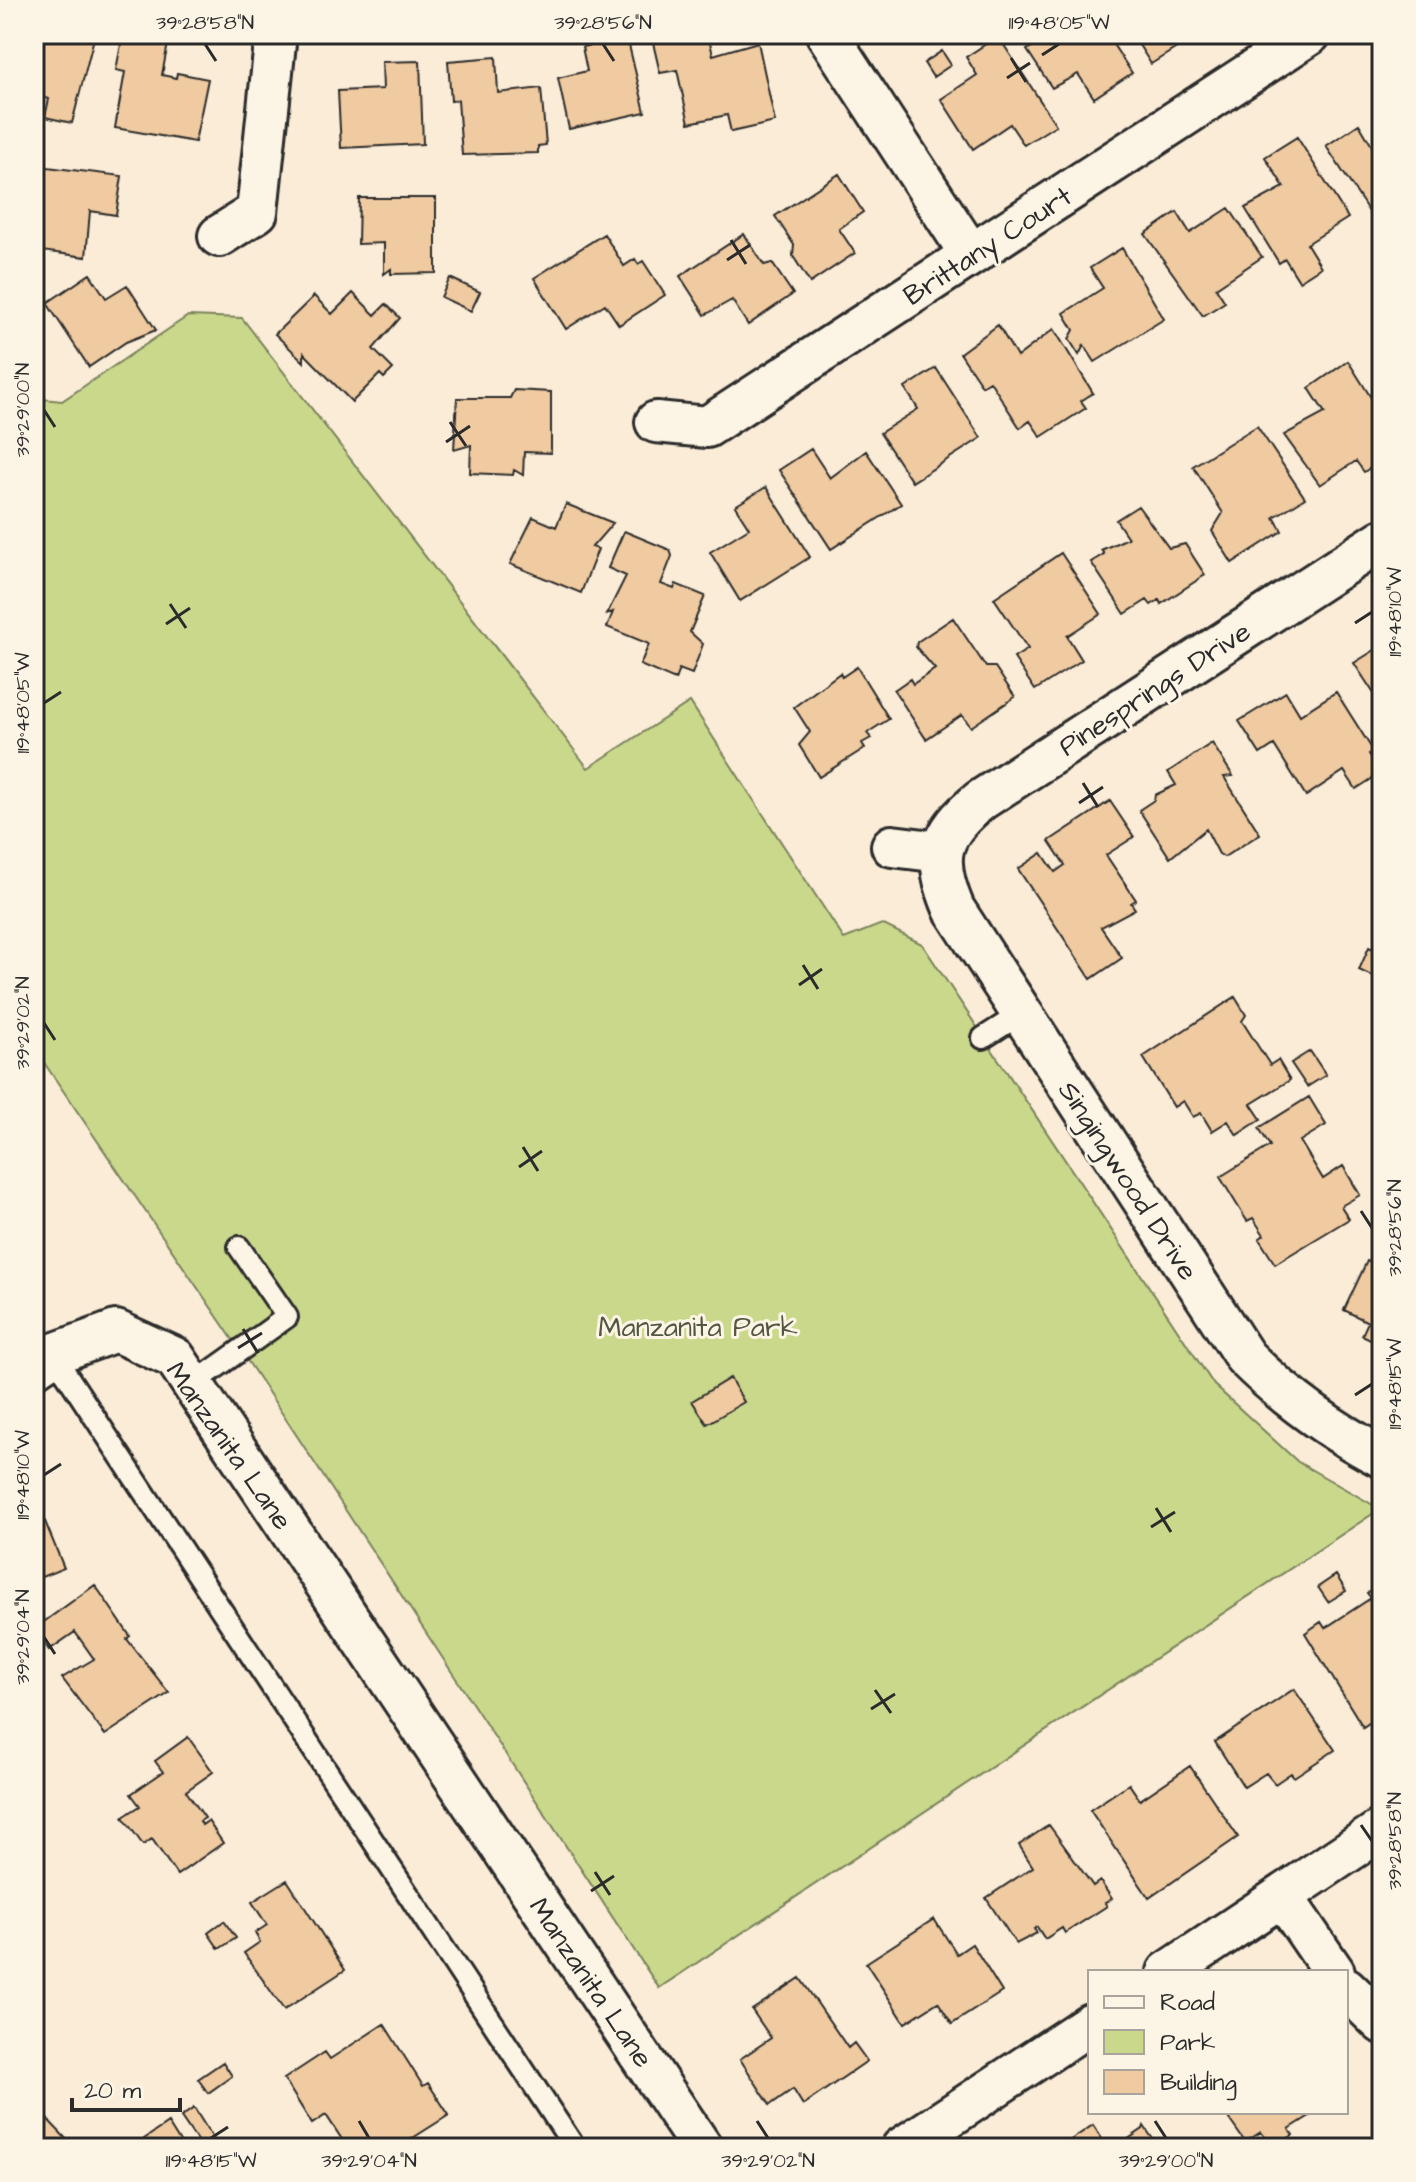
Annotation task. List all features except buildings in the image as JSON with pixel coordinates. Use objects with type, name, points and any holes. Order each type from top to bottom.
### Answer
[{"type":"street","points":[[219,236],[257,212],[276,34]]},
{"type":"street","points":[[827,34],[971,255]]},
{"type":"street","name":"Brittany Court","points":[[656,422],[707,427],[1310,34]]},
{"type":"street","name":"Pinesprings Drive","points":[[941,852],[954,826],[981,800],[1382,540]]},
{"type":"street","points":[[892,846],[941,852]]},
{"type":"street","name":"Singingwood Drive","points":[[941,852],[944,885],[954,909],[1245,1357],[1278,1389],[1323,1424],[1382,1457]]},
{"type":"street","name":"Manzanita Lane","points":[[44,1360],[116,1331],[175,1358],[702,2148]]},
{"type":"street","points":[[1171,1970],[1382,1829]]},
{"type":"street","points":[[1282,1896],[1333,1970]]},
{"type":"street","points":[[1348,1990],[1382,2023]]},
{"type":"street","points":[[902,2148],[1088,2025]]},
{"type":"lane","points":[[983,1038],[1022,1013]]},
{"type":"lane","points":[[193,1384],[287,1317],[239,1247]]},
{"type":"lane","name":"Manzanita Lane","points":[[44,1360],[575,2148]]},
{"type":"green space","name":"Manzanita Park","points":[[188,316],[242,318],[588,768],[690,702],[844,939],[882,924],[922,944],[1214,1385],[1298,1462],[1380,1509],[659,1988],[255,1372],[34,1048],[34,398],[62,401]]}]
